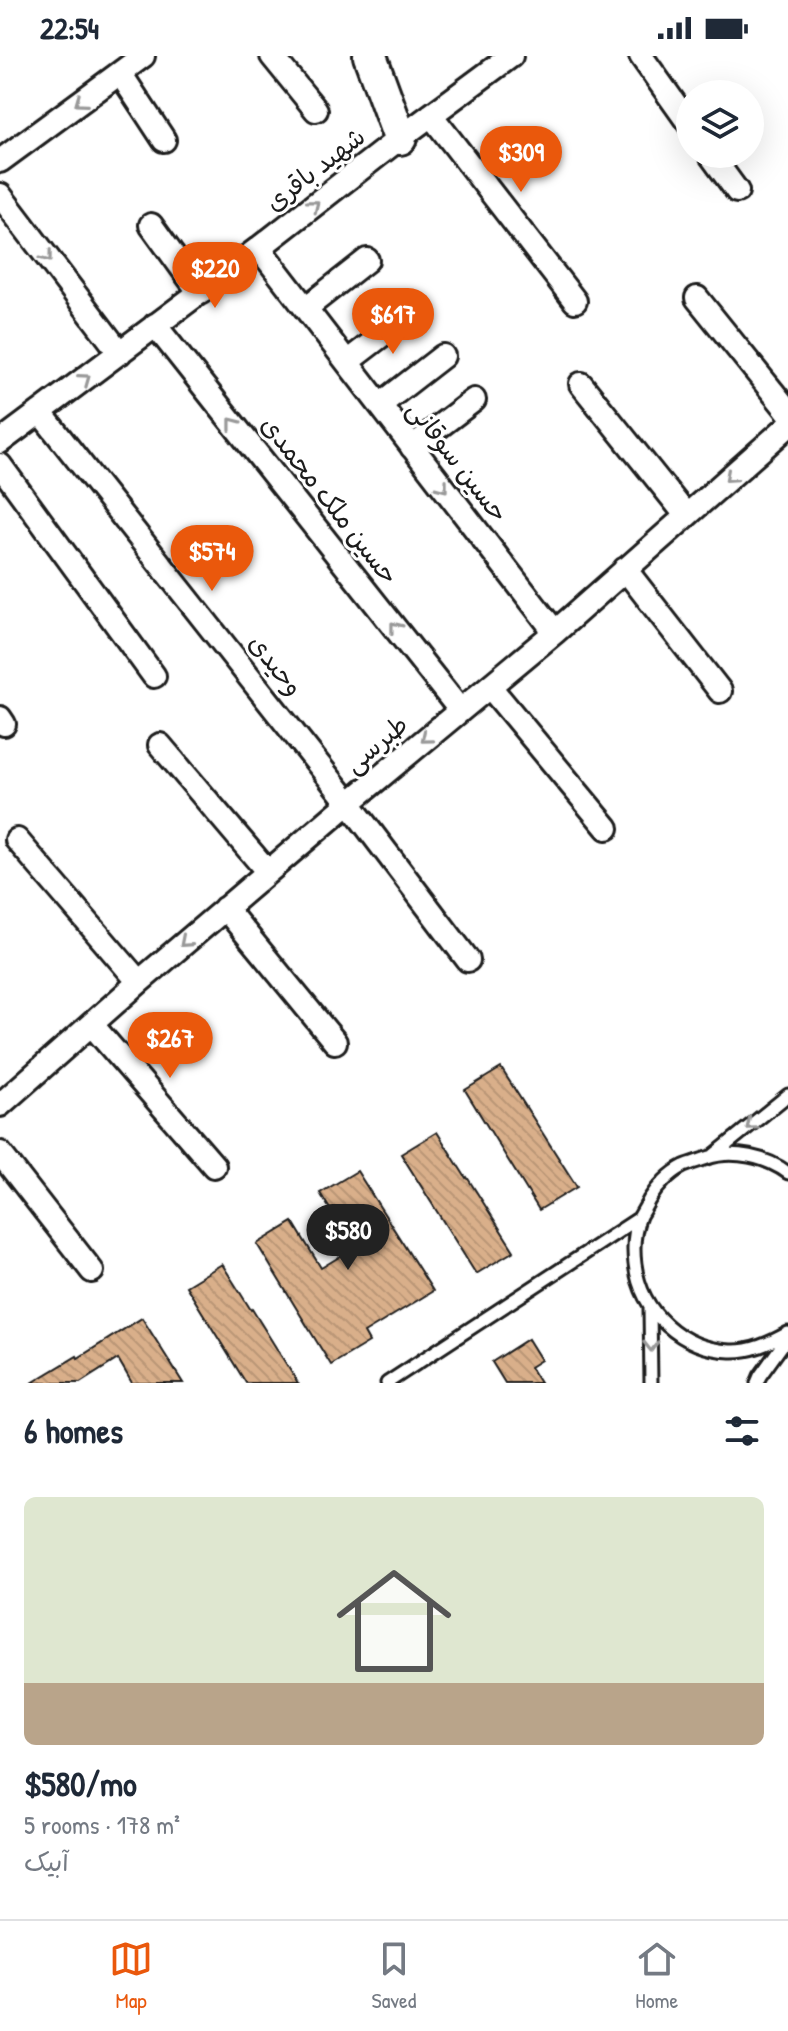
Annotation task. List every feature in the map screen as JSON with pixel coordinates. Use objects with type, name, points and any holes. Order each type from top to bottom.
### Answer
[{"type":"main road","points":[[370,56],[400,138]]},
{"type":"street","points":[[272,56],[316,110]]},
{"type":"street","name":"شهید باقری","points":[[0,442],[511,56]]},
{"type":"street","points":[[641,56],[676,105]]},
{"type":"street","points":[[2,155],[128,63],[164,140]]},
{"type":"street","points":[[431,115],[575,301]]},
{"type":"street","points":[[720,168],[737,191]]},
{"type":"street","points":[[0,195],[120,353]]},
{"type":"street","points":[[151,225],[200,293]]},
{"type":"street","name":"حسین سوقانی","points":[[259,248],[555,632]]},
{"type":"street","points":[[306,308],[367,260]]},
{"type":"street","points":[[697,298],[788,411]]},
{"type":"street","points":[[347,362],[411,313]]},
{"type":"street","name":"حسین ملک محمدی","points":[[155,325],[460,710]]},
{"type":"street","points":[[380,405],[443,356]]},
{"type":"street","points":[[581,384],[686,515]]},
{"type":"street","points":[[412,447],[474,400]]},
{"type":"street","name":"وحیدی","points":[[40,412],[349,803],[468,960]]},
{"type":"street","name":"طبرسی","points":[[0,1105],[225,908],[555,632],[686,515],[784,438]]},
{"type":"street","points":[[0,465],[154,676]]},
{"type":"street","points":[[625,569],[720,691]]},
{"type":"street","points":[[490,687],[607,828]]},
{"type":"street","points":[[160,745],[268,872]]},
{"type":"street","points":[[17,840],[139,982]]},
{"type":"street","points":[[225,908],[335,1042]]},
{"type":"street","points":[[92,1025],[214,1166]]},
{"type":"street","points":[[0,1153],[92,1271]]},
{"type":"lane","points":[[788,1095],[714,1155],[682,1167],[656,1189],[639,1218],[633,1249],[637,1280],[650,1308],[672,1331],[701,1346],[733,1352],[764,1346],[788,1335]]},
{"type":"lane","points":[[714,1155],[747,1155],[788,1173]]},
{"type":"lane","points":[[387,1383],[639,1218]]},
{"type":"lane","points":[[650,1308],[651,1383]]},
{"type":"lane","points":[[757,1383],[788,1335]]},
{"type":"building","points":[[501,1068],[577,1187],[539,1210],[465,1090]]},
{"type":"building","points":[[437,1132],[514,1251],[476,1274],[401,1154]]},
{"type":"building","points":[[357,1171],[433,1291],[364,1333],[369,1342],[331,1365],[257,1244],[293,1222],[321,1268],[354,1248],[320,1193]]},
{"type":"building","points":[[222,1264],[298,1383],[246,1383],[186,1286]]},
{"type":"building","points":[[142,1318],[183,1383],[132,1383],[118,1359],[80,1383],[32,1383],[78,1358]]},
{"type":"building","points":[[528,1339],[541,1360],[530,1367],[540,1383],[505,1383],[492,1362]]}]
